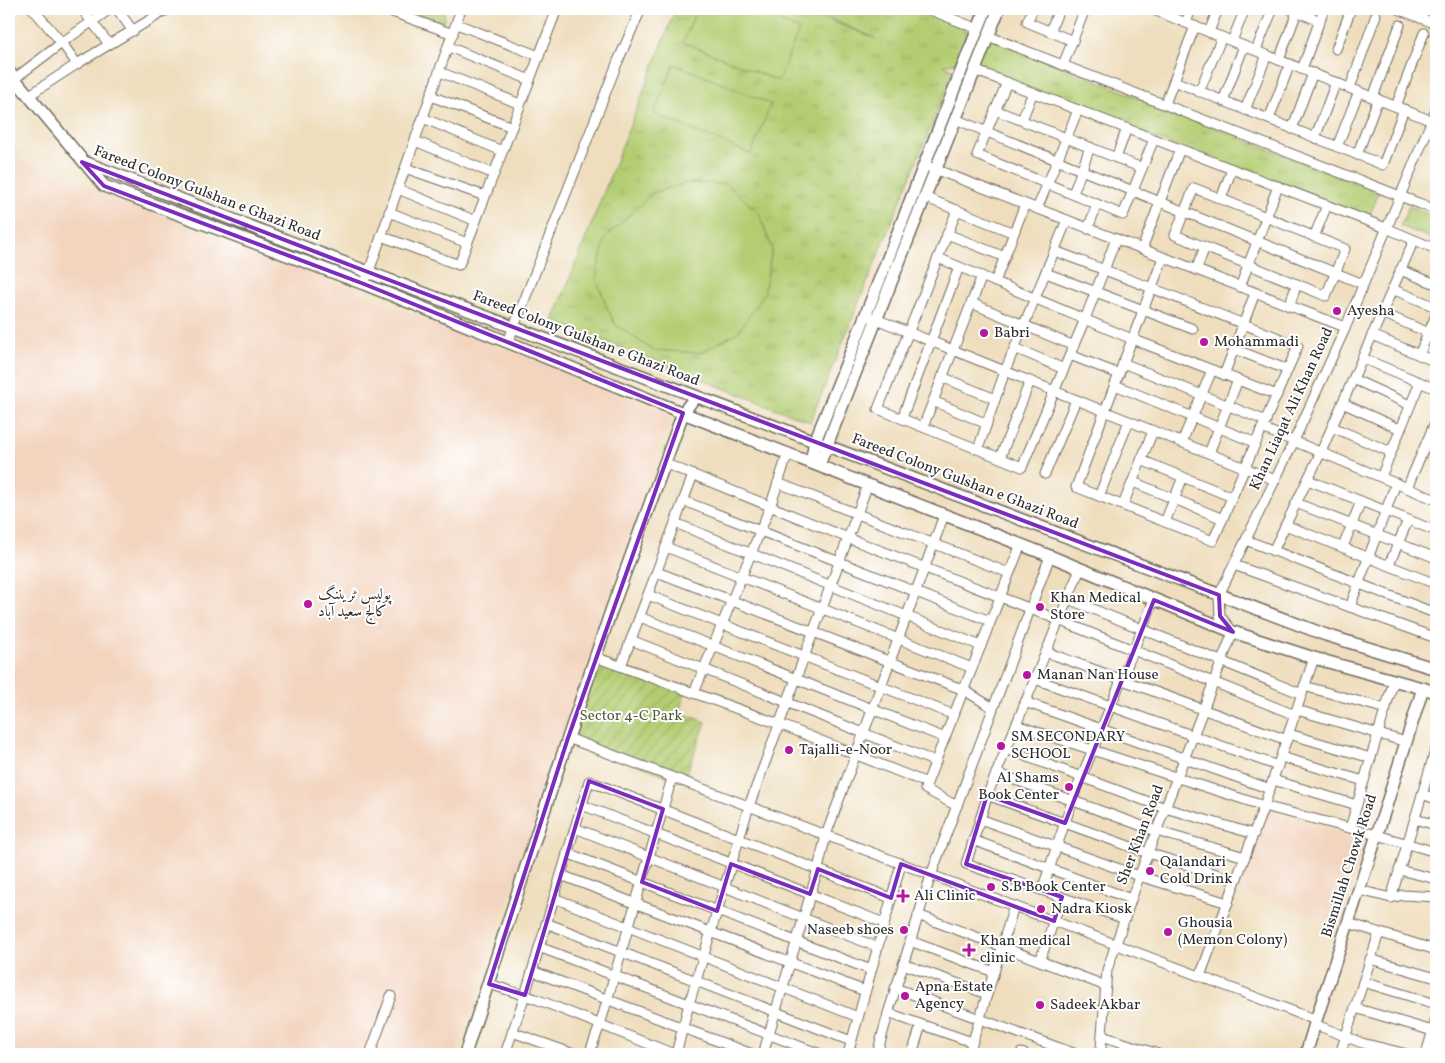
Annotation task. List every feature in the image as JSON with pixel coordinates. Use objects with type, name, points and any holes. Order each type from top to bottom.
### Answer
[{"type":"main road","points":[[815,464],[821,443],[930,168],[986,9]]},
{"type":"main road","points":[[871,317],[924,197],[930,168],[955,119],[999,9]]},
{"type":"main road","points":[[11,76],[82,162]]},
{"type":"main road","name":"Fareed Colony Gulshan e Ghazi Road","points":[[82,162],[1219,595],[1326,635],[1436,669]]},
{"type":"main road","name":"Fareed Colony Gulshan e Ghazi Road","points":[[82,162],[104,186],[364,284],[682,413],[1021,544],[1233,632],[1314,658],[1436,691]]},
{"type":"main road","points":[[466,1054],[595,657],[682,413],[695,396]]},
{"type":"main road","name":"Bismillah Chowk Road","points":[[1306,1054],[1423,688]]},
{"type":"street","points":[[33,9],[77,64]]},
{"type":"street","points":[[82,9],[109,44]]},
{"type":"street","points":[[11,76],[110,9]]},
{"type":"street","points":[[117,9],[133,30]]},
{"type":"street","points":[[384,9],[453,34]]},
{"type":"street","points":[[364,284],[461,9]]},
{"type":"street","points":[[381,236],[459,264],[557,9]]},
{"type":"street","points":[[508,342],[641,9]]},
{"type":"street","points":[[928,9],[978,29]]},
{"type":"street","points":[[1033,9],[1027,22],[1073,41]]},
{"type":"street","points":[[1050,32],[1059,9]]},
{"type":"street","points":[[1063,65],[1086,9]]},
{"type":"street","points":[[1151,9],[1164,11],[1209,32],[1432,120]]},
{"type":"street","points":[[1186,22],[1191,9]]},
{"type":"street","points":[[1209,32],[1218,9]]},
{"type":"street","points":[[1232,41],[1245,9]]},
{"type":"street","points":[[1256,50],[1273,9]]},
{"type":"street","points":[[1302,69],[1324,9]]},
{"type":"street","points":[[1336,49],[1351,9]]},
{"type":"street","points":[[1398,9],[1436,24]]},
{"type":"street","points":[[28,96],[165,10]]},
{"type":"street","points":[[1279,60],[1294,10],[1320,21]]},
{"type":"street","points":[[1350,88],[1376,15]]},
{"type":"street","points":[[457,24],[539,56]]},
{"type":"street","points":[[1357,155],[1400,24]]},
{"type":"street","points":[[1164,104],[1195,26]]},
{"type":"street","points":[[1174,81],[1383,165],[1424,32]]},
{"type":"street","points":[[988,36],[1436,210]]},
{"type":"street","points":[[1199,92],[1222,37]]},
{"type":"street","points":[[1223,101],[1244,46]]},
{"type":"street","points":[[449,47],[530,80]]},
{"type":"street","points":[[1246,110],[1267,55]]},
{"type":"street","points":[[1269,119],[1290,64]]},
{"type":"street","points":[[974,70],[1278,186],[1436,249]]},
{"type":"street","points":[[440,72],[520,104]]},
{"type":"street","points":[[1292,129],[1314,73]]},
{"type":"street","points":[[1007,82],[977,155],[1123,215],[1154,139]]},
{"type":"street","points":[[1315,138],[1336,82]]},
{"type":"street","points":[[1022,120],[1033,92]]},
{"type":"street","points":[[1337,147],[1359,92]]},
{"type":"street","points":[[431,96],[512,127]]},
{"type":"street","points":[[996,110],[1142,168]]},
{"type":"street","points":[[1037,209],[1078,110]]},
{"type":"street","name":"Khan Liaqat Ali Khan Road","points":[[1219,595],[1294,441],[1345,327],[1436,110]]},
{"type":"street","points":[[423,118],[502,151]]},
{"type":"street","points":[[955,119],[1363,284]]},
{"type":"street","points":[[1116,158],[1127,128]]},
{"type":"street","points":[[415,140],[494,174]]},
{"type":"street","points":[[1072,194],[1090,148]]},
{"type":"street","points":[[1142,249],[1180,149]]},
{"type":"street","points":[[405,168],[485,196]]},
{"type":"street","points":[[930,168],[1345,327]]},
{"type":"street","points":[[1221,199],[1232,169]]},
{"type":"street","points":[[1240,287],[1278,186]]},
{"type":"street","points":[[1194,188],[1346,249],[1326,296],[1175,235],[1184,212],[1194,188]]},
{"type":"street","points":[[398,189],[476,221]]},
{"type":"street","points":[[924,197],[1014,233]]},
{"type":"street","points":[[995,282],[1025,204]]},
{"type":"street","points":[[1088,229],[1098,204]]},
{"type":"street","points":[[1314,237],[1327,205]]},
{"type":"street","points":[[957,210],[878,408],[1022,467],[1074,346],[1116,239]]},
{"type":"street","points":[[389,212],[467,243]]},
{"type":"street","points":[[978,449],[1005,371],[1067,220]]},
{"type":"street","points":[[947,234],[1004,257]]},
{"type":"street","points":[[1273,550],[1321,452],[1414,240]]},
{"type":"street","points":[[1196,270],[1204,247]]},
{"type":"street","points":[[1055,251],[1104,270],[1152,288],[1244,323],[1298,346],[1213,541],[1076,487],[1152,288],[1163,258]]},
{"type":"street","points":[[938,258],[1132,339],[1277,395]]},
{"type":"street","points":[[902,418],[960,267]]},
{"type":"street","points":[[1400,270],[1436,284]]},
{"type":"street","points":[[1046,273],[1193,330]]},
{"type":"street","points":[[923,427],[982,276]]},
{"type":"street","points":[[1289,306],[1297,284]]},
{"type":"street","points":[[1392,289],[1436,307]]},
{"type":"street","points":[[1224,374],[1255,293]]},
{"type":"street","points":[[971,303],[1074,346]]},
{"type":"street","points":[[1382,313],[1432,334]]},
{"type":"street","points":[[1419,355],[1432,334],[1436,315]]},
{"type":"street","points":[[871,317],[1275,480]]},
{"type":"street","points":[[1372,335],[1436,362]]},
{"type":"street","points":[[1015,348],[1064,369]]},
{"type":"street","points":[[1234,349],[1288,370]]},
{"type":"street","points":[[1070,355],[1119,374]]},
{"type":"street","points":[[1362,358],[1436,389]]},
{"type":"street","points":[[1123,363],[1228,405],[1294,441],[1436,500]]},
{"type":"street","points":[[1182,442],[1212,370]]},
{"type":"street","points":[[942,377],[996,399]]},
{"type":"street","points":[[1209,453],[1238,380]]},
{"type":"street","points":[[1353,380],[1410,405]]},
{"type":"street","points":[[1000,458],[1030,381]]},
{"type":"street","points":[[1381,477],[1420,382]]},
{"type":"street","points":[[1115,384],[1256,443]]},
{"type":"street","points":[[1045,474],[1076,400]]},
{"type":"street","points":[[933,401],[987,424]]},
{"type":"street","points":[[1342,403],[1400,429]]},
{"type":"street","points":[[1406,488],[1436,420]]},
{"type":"street","points":[[1099,496],[1129,421]]},
{"type":"street","points":[[1332,427],[1391,452]]},
{"type":"street","points":[[1123,505],[1153,430]]},
{"type":"street","points":[[694,693],[770,507],[788,453]]},
{"type":"street","points":[[1141,460],[1232,497]]},
{"type":"street","points":[[664,463],[1213,683],[1296,712],[1406,742]]},
{"type":"street","points":[[622,666],[693,475]]},
{"type":"street","points":[[1165,522],[1183,477]]},
{"type":"street","points":[[1308,480],[1436,531]]},
{"type":"street","points":[[1133,482],[1223,519]]},
{"type":"street","points":[[1350,607],[1396,483]]},
{"type":"street","points":[[778,484],[1010,573]]},
{"type":"street","points":[[489,984],[525,995],[675,1054],[748,806],[868,484]]},
{"type":"street","points":[[1343,547],[1361,501]]},
{"type":"street","points":[[684,502],[990,621]]},
{"type":"street","points":[[1296,503],[1436,558]]},
{"type":"street","points":[[763,1054],[826,836],[944,514]]},
{"type":"street","points":[[1389,565],[1408,520]]},
{"type":"street","points":[[675,523],[981,646]]},
{"type":"street","points":[[1286,525],[1436,584]]},
{"type":"street","points":[[1246,540],[1432,612],[1436,602]]},
{"type":"street","points":[[957,806],[925,789],[1021,544]]},
{"type":"street","points":[[666,547],[972,668]]},
{"type":"street","points":[[877,1054],[895,988],[931,875],[1050,556]]},
{"type":"street","points":[[1234,565],[1436,638]]},
{"type":"street","points":[[1080,568],[987,796],[966,864],[1125,919]]},
{"type":"street","points":[[657,572],[964,690],[994,708]]},
{"type":"street","points":[[648,595],[954,715]]},
{"type":"street","points":[[1219,595],[1220,616],[1233,632]]},
{"type":"street","points":[[1068,599],[1222,661],[1303,690],[1386,709]]},
{"type":"street","points":[[1042,890],[1082,777],[1154,600]]},
{"type":"street","points":[[640,617],[945,738]]},
{"type":"street","name":"Sher Khan Road","points":[[1100,1054],[1107,970],[1139,876],[1233,632]]},
{"type":"street","points":[[631,640],[936,762]]},
{"type":"street","points":[[1046,652],[1203,709],[1288,737],[1371,758]]},
{"type":"street","points":[[595,657],[779,724],[927,783]]},
{"type":"street","points":[[1200,976],[1272,785],[1314,658]]},
{"type":"street","points":[[1035,679],[1278,766]]},
{"type":"street","points":[[1350,828],[1394,680]]},
{"type":"street","points":[[1026,702],[1184,759],[1272,785],[1357,806]]},
{"type":"street","points":[[1016,725],[1264,806],[1436,852]]},
{"type":"street","points":[[568,738],[1200,976],[1346,1036],[1407,1054]]},
{"type":"street","points":[[1391,898],[1422,794],[1433,772],[1436,748]]},
{"type":"street","points":[[1006,749],[1165,808],[1254,834]]},
{"type":"street","points":[[1281,756],[1364,781]]},
{"type":"street","points":[[996,773],[1156,831],[1245,857]]},
{"type":"street","points":[[589,1054],[600,1024],[672,778]]},
{"type":"street","points":[[505,1054],[525,995],[589,781],[891,898]]},
{"type":"street","points":[[1422,794],[1436,799]]},
{"type":"street","points":[[987,796],[1148,853],[1236,880]]},
{"type":"street","points":[[582,805],[884,923]]},
{"type":"street","points":[[980,819],[1139,876],[1228,903]]},
{"type":"street","points":[[1415,819],[1436,825]]},
{"type":"street","points":[[575,828],[878,947]]},
{"type":"street","points":[[973,840],[1131,899]]},
{"type":"street","points":[[568,853],[871,970]]},
{"type":"street","points":[[848,1054],[901,864]]},
{"type":"street","points":[[1399,870],[1436,879]]},
{"type":"street","points":[[561,875],[865,991]]},
{"type":"street","points":[[1358,890],[1391,898],[1403,895],[1436,897]]},
{"type":"street","points":[[1040,961],[1062,897]]},
{"type":"street","points":[[554,898],[858,1017]]},
{"type":"street","points":[[969,1054],[1014,906]]},
{"type":"street","points":[[918,915],[1106,986]]},
{"type":"street","points":[[546,923],[851,1041]]},
{"type":"street","points":[[1348,923],[1436,950]]},
{"type":"street","points":[[1340,1054],[1379,933]]},
{"type":"street","points":[[910,941],[994,972]]},
{"type":"street","points":[[539,947],[820,1054]]},
{"type":"street","points":[[1370,959],[1436,978]]},
{"type":"street","points":[[903,964],[987,994]]},
{"type":"street","points":[[532,971],[752,1054]]},
{"type":"street","points":[[1363,982],[1436,1004]]},
{"type":"street","points":[[895,988],[1076,1054]]},
{"type":"street","points":[[370,1054],[391,996]]},
{"type":"street","points":[[1355,1008],[1434,1031]]},
{"type":"street","points":[[888,1013],[972,1042]]},
{"type":"street","points":[[1426,1054],[1436,1019]]},
{"type":"street","points":[[912,1054],[921,1025]]},
{"type":"street","points":[[512,1032],[574,1054]]},
{"type":"street","points":[[1102,1036],[1158,1054]]},
{"type":"highlighted area","points":[[82,162],[368,272],[1219,595],[1220,616],[1233,632],[1154,600],[1065,823],[987,795],[966,864],[1062,897],[1054,921],[901,864],[891,898],[818,869],[810,894],[731,864],[717,911],[642,882],[663,809],[589,781],[525,995],[489,984],[568,738],[683,413],[364,284],[104,186]]},
{"type":"shaded area","name":"پولیس ٹریننگ کالج سعید آباد","points":[[9,156],[670,414],[606,606],[596,606],[595,610],[603,615],[456,1054],[9,1054]]},
{"type":"shaded area","points":[[1268,813],[1366,840],[1341,923],[1237,892]]},
{"type":"green space","points":[[403,9],[437,9],[445,12],[445,18],[443,23]]},
{"type":"green space","points":[[676,9],[800,9],[875,38],[807,9],[916,9],[1379,193],[1367,221],[1007,80],[954,63],[944,65],[954,70],[810,422],[553,321]]},
{"type":"green space","points":[[697,9],[748,9],[799,30],[778,81],[683,42]]},
{"type":"green space","points":[[674,64],[771,104],[751,154],[654,114]]},
{"type":"green space","points":[[687,183],[727,184],[759,213],[772,249],[764,294],[738,332],[700,353],[652,350],[615,324],[596,278],[605,238],[654,192]]},
{"type":"green space","points":[[1409,206],[1436,218],[1436,240],[1400,226]]},
{"type":"green space","name":"Sector 4-C Park","points":[[595,657],[686,690],[679,712],[706,722],[683,782],[568,738]]},
{"type":"place","name":"Ayesha","points":[[1337,311]]},
{"type":"place","name":"Babri","points":[[984,333]]},
{"type":"place","name":"Mohammadi","points":[[1204,342]]},
{"type":"place","name":"پولیس ٹریننگ کالج سعید آباد","points":[[308,604]]},
{"type":"place","name":"Khan Medical Store","points":[[1040,607]]},
{"type":"place","name":"Manan Nan House","points":[[1027,675]]},
{"type":"place","name":"SM SECONDARY SCHOOL","points":[[1001,746]]},
{"type":"place","name":"Tajalli-e-Noor","points":[[789,750]]},
{"type":"place","name":"Al Shams Book Center","points":[[1069,787]]},
{"type":"place","name":"Qalandari Cold Drink","points":[[1150,871]]},
{"type":"place","name":"S.B Book Center","points":[[991,887]]},
{"type":"place","name":"Ali Clinic","points":[[903,896]]},
{"type":"place","name":"Nadra Kiosk","points":[[1041,909]]},
{"type":"place","name":"Naseeb shoes","points":[[904,930]]},
{"type":"place","name":"Ghousia (Memon Colony)","points":[[1168,932]]},
{"type":"place","name":"Khan medical clinic","points":[[969,950]]},
{"type":"place","name":"Apna Estate Agency","points":[[905,996]]},
{"type":"place","name":"Sadeek Akbar","points":[[1040,1005]]}]
